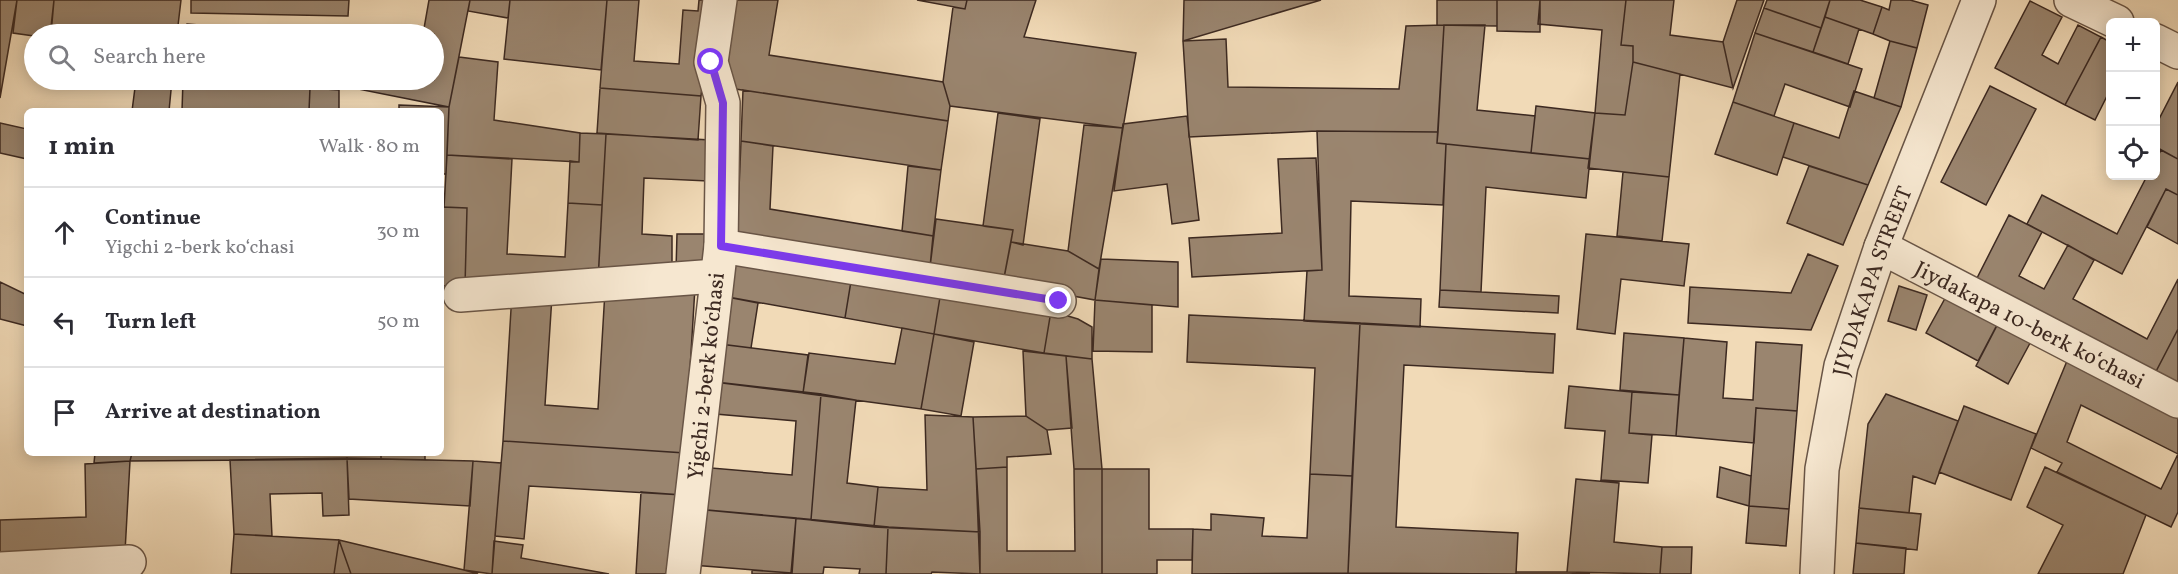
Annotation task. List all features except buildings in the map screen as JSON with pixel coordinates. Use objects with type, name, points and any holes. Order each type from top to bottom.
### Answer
[{"type":"street","name":"Yigchi 2-berk koʻchasi","points":[[683,574],[718,261],[723,103],[711,62],[720,0]]},
{"type":"street","name":"JIYDAKAPA STREET","points":[[1817,574],[1822,469],[1841,366],[1881,247],[1979,0]]},
{"type":"street","points":[[2072,0],[2109,18]]},
{"type":"street","points":[[2160,43],[2178,52]]},
{"type":"street","name":"Jiydakapa 10-berk koʻchasi","points":[[1881,247],[2178,401]]},
{"type":"street","points":[[460,295],[718,261],[1059,301]]},
{"type":"street","points":[[0,569],[129,562]]},
{"type":"route","points":[[711,62],[723,103],[721,246],[1059,301]]}]
